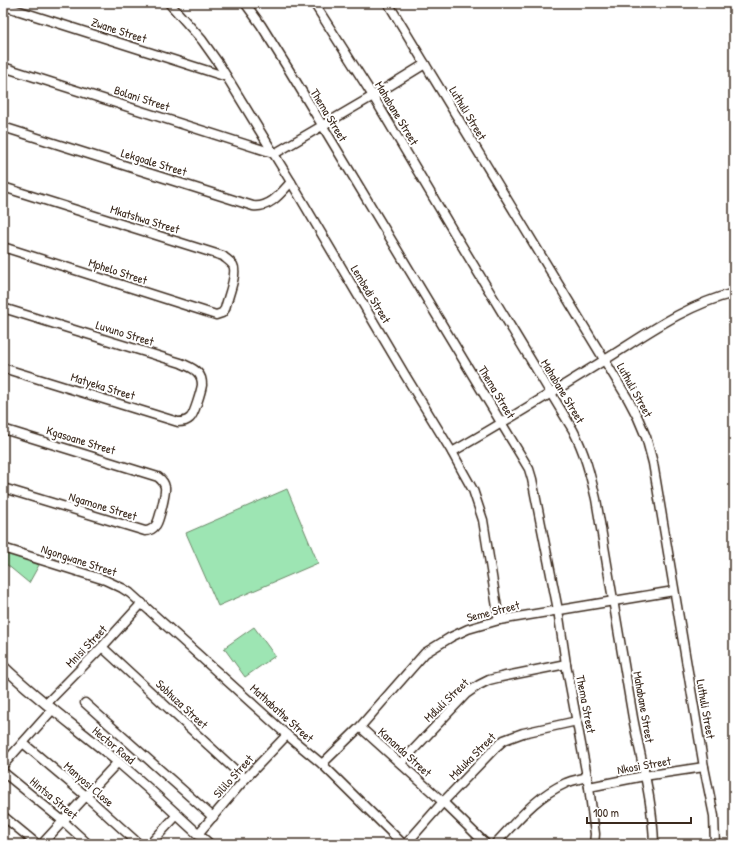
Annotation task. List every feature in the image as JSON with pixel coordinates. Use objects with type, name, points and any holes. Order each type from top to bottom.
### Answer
[{"type":"street","name":"Lembedi Street","points":[[169,3],[202,40],[228,77],[396,361],[452,452],[473,490],[486,532],[499,620]]},
{"type":"street","name":"Thema Street","points":[[245,3],[261,25],[529,469],[558,610],[566,664],[589,787],[595,834],[594,844]]},
{"type":"street","name":"Mahabane Street","points":[[314,3],[373,96],[574,430],[585,456],[596,499],[633,719],[654,824],[654,844]]},
{"type":"street","name":"Luthuli Street","points":[[388,3],[604,360],[638,418],[646,437],[653,463],[704,767],[714,816],[715,844]]},
{"type":"street","name":"Zwane Street","points":[[4,6],[228,77]]},
{"type":"street","points":[[274,154],[425,64]]},
{"type":"street","name":"Bolani Street","points":[[3,67],[274,154]]},
{"type":"street","name":"Lekgoale Street","points":[[3,128],[258,207],[268,204],[291,182]]},
{"type":"street","name":"Mkatshwa Street","points":[[3,187],[223,256],[232,264],[234,269],[234,277],[224,310]]},
{"type":"street","name":"Mphelo Street","points":[[3,247],[216,315],[222,313],[224,310]]},
{"type":"street","points":[[452,452],[551,394],[681,313],[714,298],[734,293]]},
{"type":"street","name":"Luvuno Street","points":[[3,308],[194,369],[198,373],[202,385],[193,413]]},
{"type":"street","name":"Matyeka Street","points":[[3,368],[178,422],[184,422],[190,418],[193,413]]},
{"type":"street","name":"Kgasoane Street","points":[[3,429],[158,477],[162,480],[165,486]]},
{"type":"street","name":"Ngamone Street","points":[[3,488],[149,531],[158,523],[166,492],[165,486]]},
{"type":"street","name":"Ngongwane Street","points":[[3,548],[114,583],[142,603]]},
{"type":"street","name":"Seme Street","points":[[322,764],[360,727],[425,653],[451,637],[468,629],[499,620],[674,591]]},
{"type":"street","name":"Mnisi Street","points":[[3,765],[23,743],[49,707],[142,603]]},
{"type":"street","name":"Mathabathe Street","points":[[142,603],[287,735],[322,764],[403,844]]},
{"type":"street","name":"Sobhuza Street","points":[[102,647],[245,779]]},
{"type":"street","name":"Mdluli Street","points":[[401,764],[466,694],[479,685],[489,680],[501,677],[566,664]]},
{"type":"street","name":"Hector Road","points":[[3,666],[49,707],[118,762],[209,844]]},
{"type":"street","name":"Hector Road","points":[[85,702],[212,817]]},
{"type":"street","name":"Maluka Street","points":[[406,844],[443,802],[504,740],[523,733],[577,721]]},
{"type":"street","name":"Kananda Street","points":[[360,727],[443,802],[486,844]]},
{"type":"street","name":"Sililo Street","points":[[198,834],[245,779],[287,735]]},
{"type":"street","name":"Manyosi Close","points":[[23,743],[86,796],[139,844]]},
{"type":"street","points":[[42,844],[118,762]]},
{"type":"street","name":"Nkosi Street","points":[[589,787],[644,776],[704,767]]},
{"type":"street","name":"Hintsa Street","points":[[3,772],[63,821],[88,844]]},
{"type":"street","points":[[495,844],[540,798],[567,782],[587,777]]},
{"type":"street","points":[[150,844],[177,815]]},
{"type":"street","points":[[3,816],[37,844]]},
{"type":"green space","points":[[287,489],[318,563],[218,606],[186,533]]},
{"type":"green space","points":[[3,551],[39,565],[29,583],[6,564],[3,565]]},
{"type":"green space","points":[[254,627],[275,656],[245,677],[224,648]]}]
